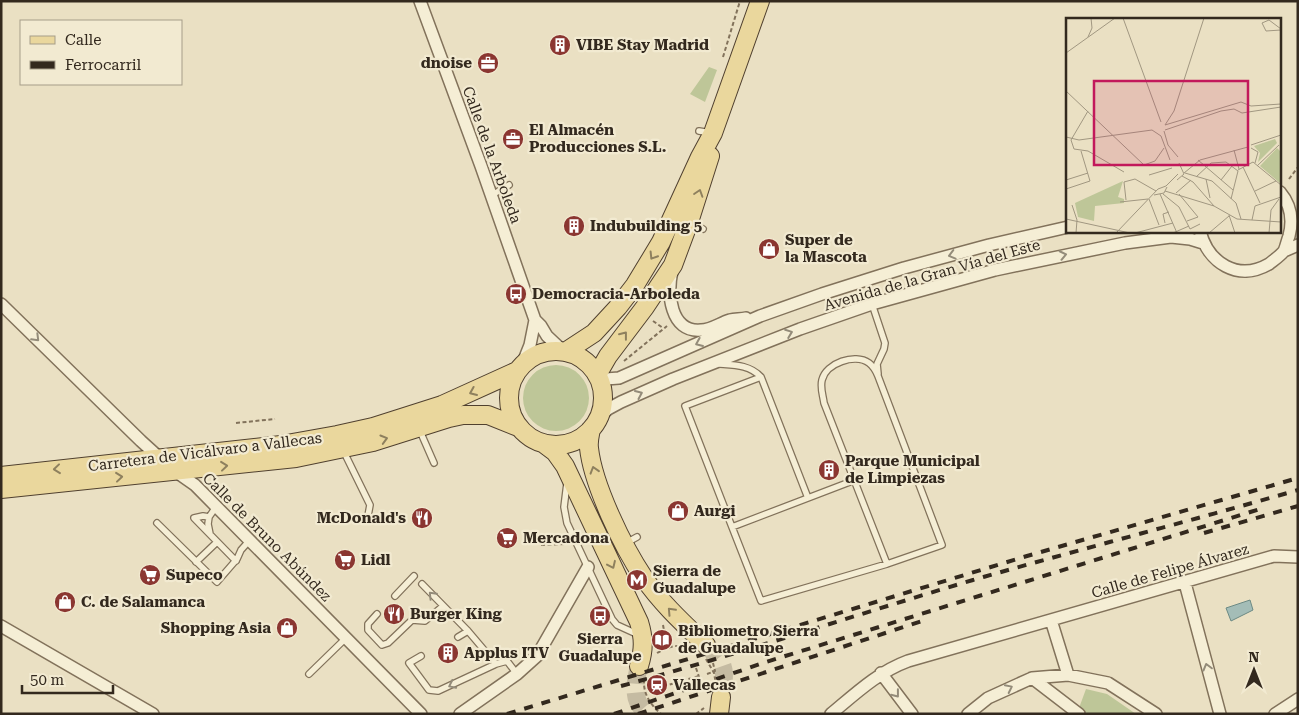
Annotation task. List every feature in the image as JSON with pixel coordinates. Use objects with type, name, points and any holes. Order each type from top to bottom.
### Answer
[{"type":"main road","points":[[564,352],[600,327],[635,285],[662,242],[700,157],[706,132],[760,1]]},
{"type":"main road","points":[[597,376],[608,356],[645,307],[673,265],[696,226],[710,161],[706,132]]},
{"type":"main road","points":[[594,424],[578,438],[568,443],[552,445],[533,439],[518,427],[514,420],[510,400],[511,388],[520,368],[530,358],[539,354],[552,351],[564,352],[579,357],[587,363],[597,376],[602,399],[589,448],[605,500],[630,540],[644,578],[701,650]]},
{"type":"main road","name":"Carretera de Vicálvaro a Vallecas","points":[[1,476],[281,445],[338,435],[382,424],[442,405],[520,368]]},
{"type":"main road","name":"Carretera de Vicálvaro a Vallecas","points":[[1,489],[282,460],[380,440],[449,418],[476,414],[500,418],[518,427]]},
{"type":"main road","points":[[543,443],[555,452],[568,473],[639,622],[643,637],[645,665]]},
{"type":"street","name":"Calle de la Arboleda","points":[[420,1],[492,195],[535,320],[547,336],[564,352]]},
{"type":"street","points":[[1282,194],[1293,207],[1291,229],[1284,251]]},
{"type":"street","name":"Avenida de la Gran Vía del Este","points":[[597,376],[606,379],[619,378],[760,316],[904,268],[988,245],[1066,227]]},
{"type":"street","points":[[1200,232],[1210,254],[1221,264],[1233,269],[1249,270],[1264,266],[1275,260],[1284,251],[1298,245]]},
{"type":"street","name":"Avenida de la Gran Vía del Este","points":[[594,424],[608,409],[621,402],[710,364],[800,329],[872,304],[995,270],[1125,243],[1172,237],[1204,243]]},
{"type":"street","points":[[673,265],[669,282],[672,307],[676,319],[688,328],[703,330],[731,320],[760,316]]},
{"type":"street","name":"Calle de Bruno Abúndez","points":[[1,304],[140,441],[175,471],[190,481],[421,714]]},
{"type":"street","points":[[520,368],[530,345],[535,320]]},
{"type":"street","name":"Calle de Felipe Álvarez","points":[[831,714],[881,674],[894,666],[908,661],[1274,556],[1298,557]]},
{"type":"street","points":[[460,714],[517,674],[537,656],[588,567]]},
{"type":"street","points":[[1185,583],[1220,714]]},
{"type":"street","points":[[1051,620],[1068,675]]},
{"type":"street","points":[[1,626],[152,714]]},
{"type":"street","points":[[881,674],[912,714]]},
{"type":"street","points":[[968,714],[988,698],[1032,678],[1068,675],[1108,683],[1156,714]]},
{"type":"street","points":[[1032,678],[1079,714]]},
{"type":"street","points":[[1275,714],[1298,699]]},
{"type":"lane","points":[[492,195],[509,185]]},
{"type":"lane","points":[[872,304],[885,343],[878,364],[878,376]]},
{"type":"lane","points":[[760,377],[685,406],[761,601],[888,564],[942,544],[878,376],[869,362],[860,359],[850,359],[828,369],[822,378],[821,391],[824,403],[888,564]]},
{"type":"lane","points":[[710,364],[741,366],[752,370],[760,377],[808,498]]},
{"type":"lane","points":[[418,428],[434,463]]},
{"type":"lane","points":[[342,449],[370,505],[367,521]]},
{"type":"lane","points":[[568,473],[564,512],[567,523],[612,619],[617,624],[643,637]]},
{"type":"lane","points":[[732,527],[855,480]]},
{"type":"lane","points":[[210,535],[209,517],[216,507]]},
{"type":"lane","points":[[209,517],[194,518],[236,561]]},
{"type":"lane","points":[[157,523],[217,582],[236,561],[241,550],[249,541]]},
{"type":"lane","points":[[196,562],[217,542]]},
{"type":"lane","points":[[395,596],[414,576]]},
{"type":"lane","points":[[422,584],[468,631],[496,664]]},
{"type":"lane","points":[[377,614],[368,624],[368,630],[382,645],[388,643],[412,620],[425,621],[443,606]]},
{"type":"lane","points":[[458,637],[468,631]]},
{"type":"lane","points":[[309,674],[346,638]]},
{"type":"lane","points":[[421,656],[409,663],[429,690],[438,691],[496,664],[507,661],[517,674]]},
{"type":"path","points":[[1289,179],[1298,167]]},
{"type":"path","points":[[648,318],[664,328]]},
{"type":"path","points":[[624,361],[668,325]]},
{"type":"path","points":[[236,423],[275,419]]},
{"type":"path","points":[[541,544],[564,544]]},
{"type":"path","points":[[661,714],[652,706],[646,696],[644,686],[645,665],[657,652],[679,645],[701,650],[714,673],[716,702],[696,714]]},
{"type":"path","points":[[707,674],[716,673],[713,663]]},
{"type":"path","points":[[696,668],[700,680]]},
{"type":"path","points":[[651,690],[699,676]]},
{"type":"path","points":[[648,682],[653,695]]},
{"type":"green space","points":[[709,67],[717,70],[705,102],[690,94]]},
{"type":"green space","points":[[556,365],[568,368],[579,375],[586,386],[589,398],[586,410],[579,421],[568,428],[556,431],[544,428],[533,421],[526,410],[523,398],[526,386],[533,375],[544,368]]},
{"type":"green space","points":[[1086,689],[1107,694],[1136,714],[1088,714],[1079,708]]},
{"type":"water","points":[[1250,600],[1253,610],[1231,621],[1226,608]]},
{"type":"tunnel","points":[[706,645],[718,658],[723,668],[724,680],[721,697]]},
{"type":"tunnel","points":[[639,666],[636,679],[637,698],[639,704],[648,714]]},
{"type":"railway","points":[[507,714],[1027,556],[1298,478]]},
{"type":"railway","points":[[621,686],[973,580],[1298,490]]},
{"type":"railway","points":[[1204,533],[1298,506]]},
{"type":"railway","points":[[614,714],[766,662],[1260,509]]},
{"type":"railway","points":[[638,714],[925,620]]},
{"type":"place","name":"VIBE Stay Madrid","points":[[560,45]]},
{"type":"place","name":"dnoise","points":[[488,63]]},
{"type":"place","name":"El Almacén Producciones S.L.","points":[[513,139]]},
{"type":"place","name":"Indubuilding 5","points":[[574,226]]},
{"type":"place","name":"Super de la Mascota","points":[[769,249]]},
{"type":"place","name":"Democracia-Arboleda","points":[[516,294]]},
{"type":"place","name":"Parque Municipal de Limpiezas","points":[[829,470]]},
{"type":"place","name":"Aurgi","points":[[678,511]]},
{"type":"place","name":"McDonald's","points":[[422,518]]},
{"type":"place","name":"Mercadona","points":[[507,538]]},
{"type":"place","name":"Lidl","points":[[345,560]]},
{"type":"place","name":"Supeco","points":[[150,575]]},
{"type":"place","name":"Sierra de Guadalupe","points":[[637,580]]},
{"type":"place","name":"C. de Salamanca","points":[[65,602]]},
{"type":"place","name":"Burger King","points":[[394,614]]},
{"type":"place","name":"Sierra Guadalupe","points":[[600,616]]},
{"type":"place","name":"Shopping Asia","points":[[287,628]]},
{"type":"place","name":"Bibliometro Sierra de Guadalupe","points":[[662,640]]},
{"type":"place","name":"Applus ITV","points":[[448,653]]},
{"type":"place","name":"Vallecas","points":[[657,685]]}]
